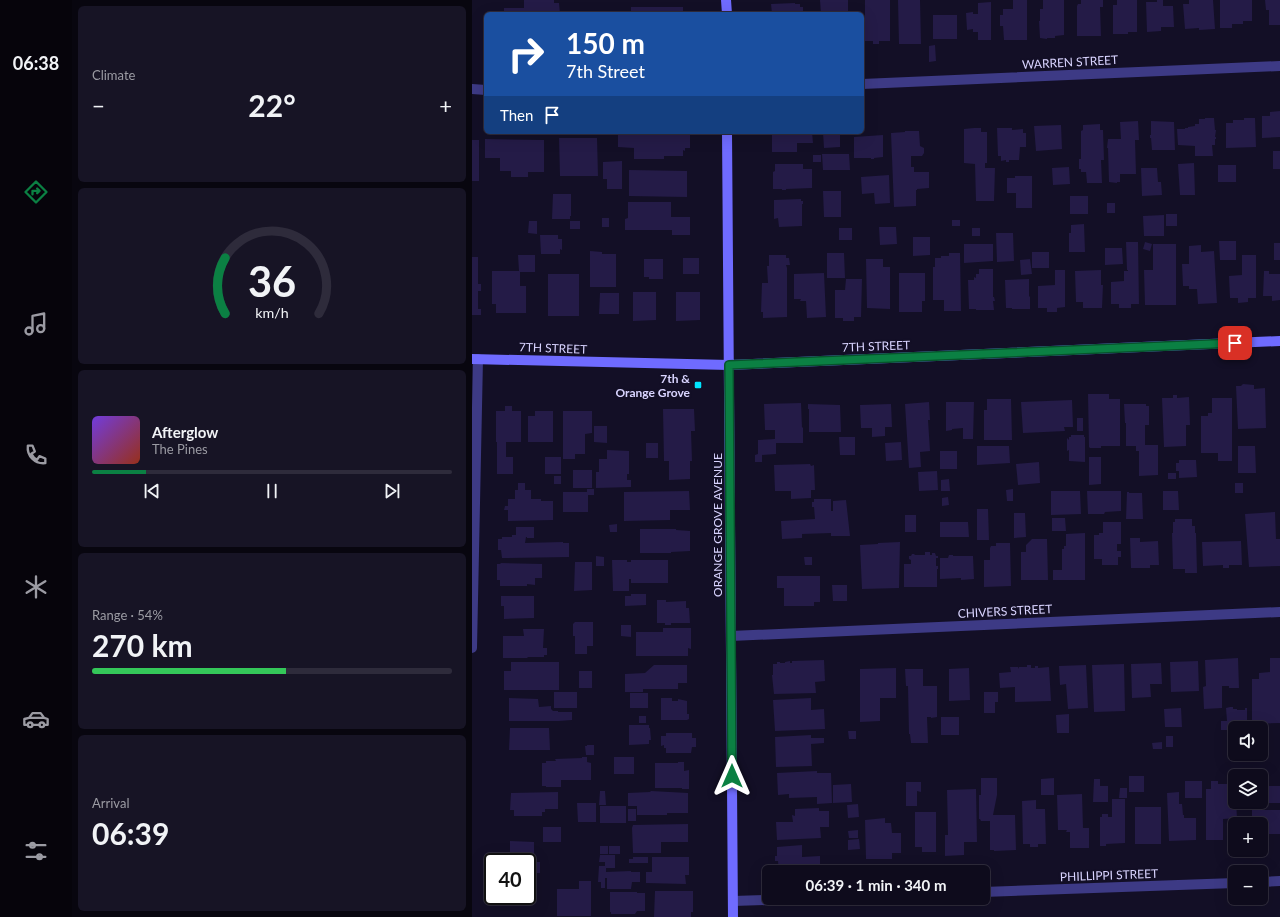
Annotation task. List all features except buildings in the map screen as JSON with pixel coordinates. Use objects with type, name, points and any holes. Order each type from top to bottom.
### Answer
[{"type":"street","points":[[726,0],[726,12]]},
{"type":"street","name":"WARREN STREET","points":[[864,84],[1280,66]]},
{"type":"street","points":[[472,90],[484,90]]},
{"type":"street","name":"ORANGE GROVE AVENUE","points":[[727,134],[733,917]]},
{"type":"street","name":"7TH STREET","points":[[475,359],[729,365],[1280,341]]},
{"type":"street","points":[[472,648],[475,359]]},
{"type":"street","name":"CHIVERS STREET","points":[[731,636],[1280,612]]},
{"type":"street","points":[[1268,882],[1280,881]]},
{"type":"street","name":"PHILLIPPI STREET","points":[[990,892],[1228,883]]},
{"type":"street","points":[[732,901],[762,900]]},
{"type":"place","name":"7th & Orange Grove","points":[[698,385]]},
{"type":"route","points":[[732,776],[729,365],[1235,343]]}]
